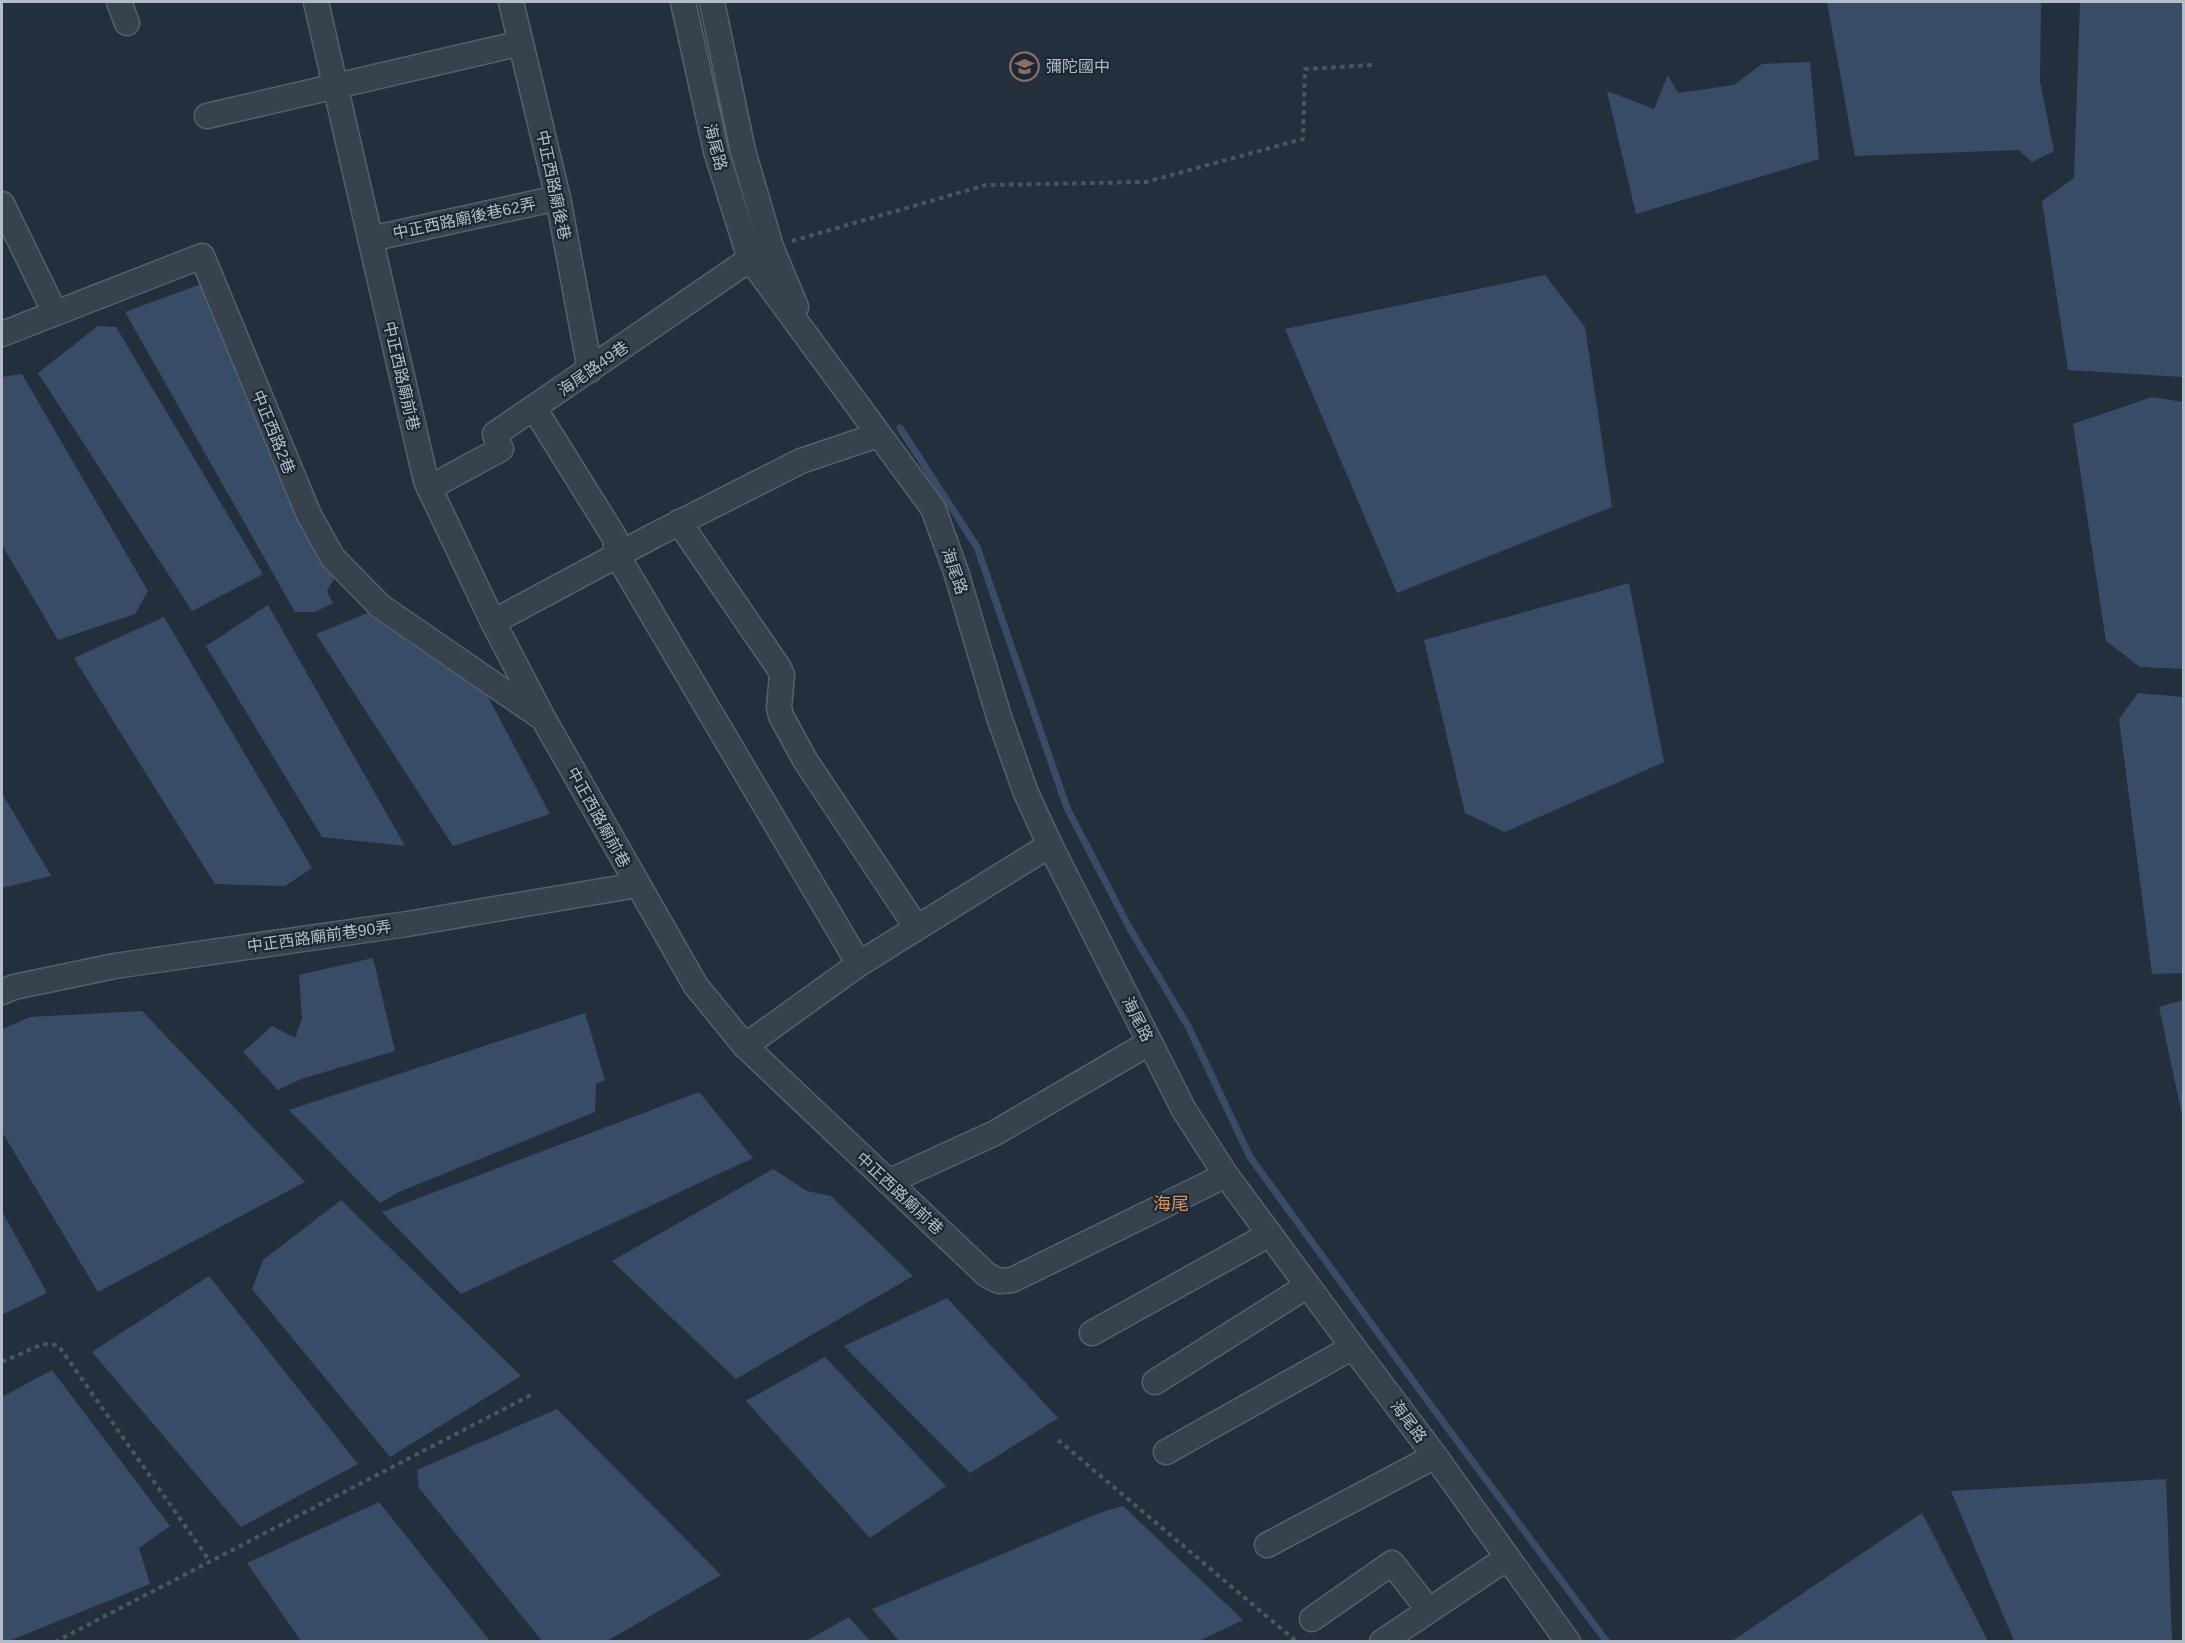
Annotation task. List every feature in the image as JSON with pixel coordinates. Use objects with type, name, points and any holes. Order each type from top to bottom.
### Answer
[{"type":"street","name":"中正西路廟前巷","points":[[316,2],[426,482],[543,718],[696,986],[745,1046],[987,1275],[999,1281],[1011,1280],[1226,1175]]},
{"type":"street","name":"中正西路廟後巷","points":[[511,2],[558,198],[590,370]]},
{"type":"street","name":"海尾路","points":[[683,2],[716,152],[750,259],[933,508],[956,572],[1003,728],[1026,793],[1184,1110],[1226,1175],[1436,1456],[1568,1641]]},
{"type":"street","name":"海尾路","points":[[712,2],[743,151],[771,247],[811,342]]},
{"type":"street","points":[[207,116],[521,43]]},
{"type":"street","name":"中正西路廟後巷62弄","points":[[370,239],[558,198]]},
{"type":"street","points":[[2,204],[55,313]]},
{"type":"street","name":"海尾路49巷","points":[[429,488],[501,449],[495,434],[750,259],[771,247]]},
{"type":"street","name":"中正西路2巷","points":[[2,333],[202,256],[309,515],[333,558],[380,606],[543,718]]},
{"type":"street","points":[[534,408],[615,538],[617,555],[859,964]]},
{"type":"street","points":[[493,621],[679,522],[801,461],[878,435]]},
{"type":"street","points":[[679,522],[779,668],[782,675],[779,707],[781,716],[805,760],[917,928]]},
{"type":"street","points":[[745,1046],[859,964],[1050,845]]},
{"type":"street","name":"中正西路廟前巷90弄","points":[[2,992],[14,987],[115,966],[407,924],[637,885]]},
{"type":"street","points":[[888,1182],[994,1134],[1149,1043]]},
{"type":"street","points":[[1092,1333],[1270,1234]]},
{"type":"street","points":[[1155,1382],[1307,1286]]},
{"type":"street","points":[[1166,1452],[1353,1347]]},
{"type":"street","points":[[1267,1545],[1436,1456]]},
{"type":"street","points":[[1382,1641],[1507,1558]]},
{"type":"street","points":[[1312,1619],[1392,1563],[1428,1609]]},
{"type":"path","points":[[771,247],[986,185],[1146,182],[1303,139],[1305,69],[1372,65]]},
{"type":"path","points":[[2,1362],[44,1344],[58,1345],[209,1560]]},
{"type":"path","points":[[54,1641],[533,1394]]},
{"type":"path","points":[[1058,1440],[1297,1641]]},
{"type":"water","points":[[1827,2],[2041,2],[2040,82],[2054,151],[2032,162],[2019,150],[1855,156]]},
{"type":"water","points":[[2080,2],[2183,2],[2183,377],[2068,370],[2042,201],[2074,178]]},
{"type":"water","points":[[1810,62],[1819,159],[1636,214],[1607,91],[1654,109],[1668,75],[1678,93],[1734,85],[1762,64]]},
{"type":"water","points":[[1545,275],[1585,327],[1612,507],[1397,593],[1285,329]]},
{"type":"water","points":[[201,284],[291,493],[339,570],[327,591],[333,603],[315,612],[295,612],[125,312]]},
{"type":"water","points":[[98,326],[116,327],[263,574],[192,611],[38,373]]},
{"type":"water","points":[[22,374],[148,591],[135,614],[58,640],[2,545],[2,377]]},
{"type":"water","points":[[2152,397],[2183,402],[2183,669],[2140,667],[2106,641],[2073,424]]},
{"type":"water","points":[[1629,583],[1664,762],[1505,832],[1465,813],[1424,640]]},
{"type":"water","points":[[268,605],[405,846],[322,837],[206,646]]},
{"type":"water","points":[[375,610],[475,672],[550,814],[453,846],[316,634]]},
{"type":"water","points":[[164,617],[312,868],[285,886],[215,884],[74,658]]},
{"type":"water","points":[[2138,693],[2183,697],[2183,973],[2152,974],[2119,719]]},
{"type":"water","points":[[3,795],[51,876],[2,888]]},
{"type":"water","points":[[373,958],[395,1051],[301,1079],[278,1090],[243,1052],[272,1026],[295,1038],[302,1019],[299,975]]},
{"type":"water","points":[[2184,1000],[2183,1119],[2159,1007]]},
{"type":"water","points":[[142,1011],[305,1182],[98,1292],[2,1132],[2,1029],[30,1017]]},
{"type":"water","points":[[585,1013],[605,1080],[596,1084],[595,1112],[399,1192],[380,1203],[289,1110]]},
{"type":"water","points":[[699,1092],[753,1158],[461,1294],[382,1212]]},
{"type":"water","points":[[773,1169],[807,1191],[831,1196],[913,1276],[736,1379],[612,1261]]},
{"type":"water","points":[[341,1200],[521,1376],[390,1457],[252,1289],[263,1260]]},
{"type":"water","points":[[2,1211],[47,1293],[2,1315]]},
{"type":"water","points":[[209,1276],[358,1464],[241,1527],[92,1352]]},
{"type":"water","points":[[947,1298],[1058,1418],[970,1473],[844,1346]]},
{"type":"water","points":[[825,1357],[946,1486],[870,1538],[746,1401]]},
{"type":"water","points":[[52,1370],[170,1526],[139,1548],[150,1584],[9,1641],[2,1641],[2,1397]]},
{"type":"water","points":[[557,1409],[721,1575],[607,1641],[542,1641],[419,1488],[417,1470]]},
{"type":"water","points":[[2166,1479],[2172,1641],[2014,1641],[1951,1491]]},
{"type":"water","points":[[379,1502],[490,1641],[301,1641],[247,1563]]},
{"type":"water","points":[[1123,1506],[1243,1620],[1199,1641],[900,1642],[872,1609],[1102,1512]]},
{"type":"water","points":[[1922,1513],[1988,1641],[1732,1641]]},
{"type":"water","points":[[849,1617],[870,1641],[806,1641]]},
{"type":"waterway","points":[[900,428],[977,547],[1067,808],[1130,929],[1188,1026],[1250,1157],[1607,1642]]},
{"type":"place","name":"彌陀國中","points":[[1025,66]]},
{"type":"district","name":"海尾","points":[[1171,1204]]}]
